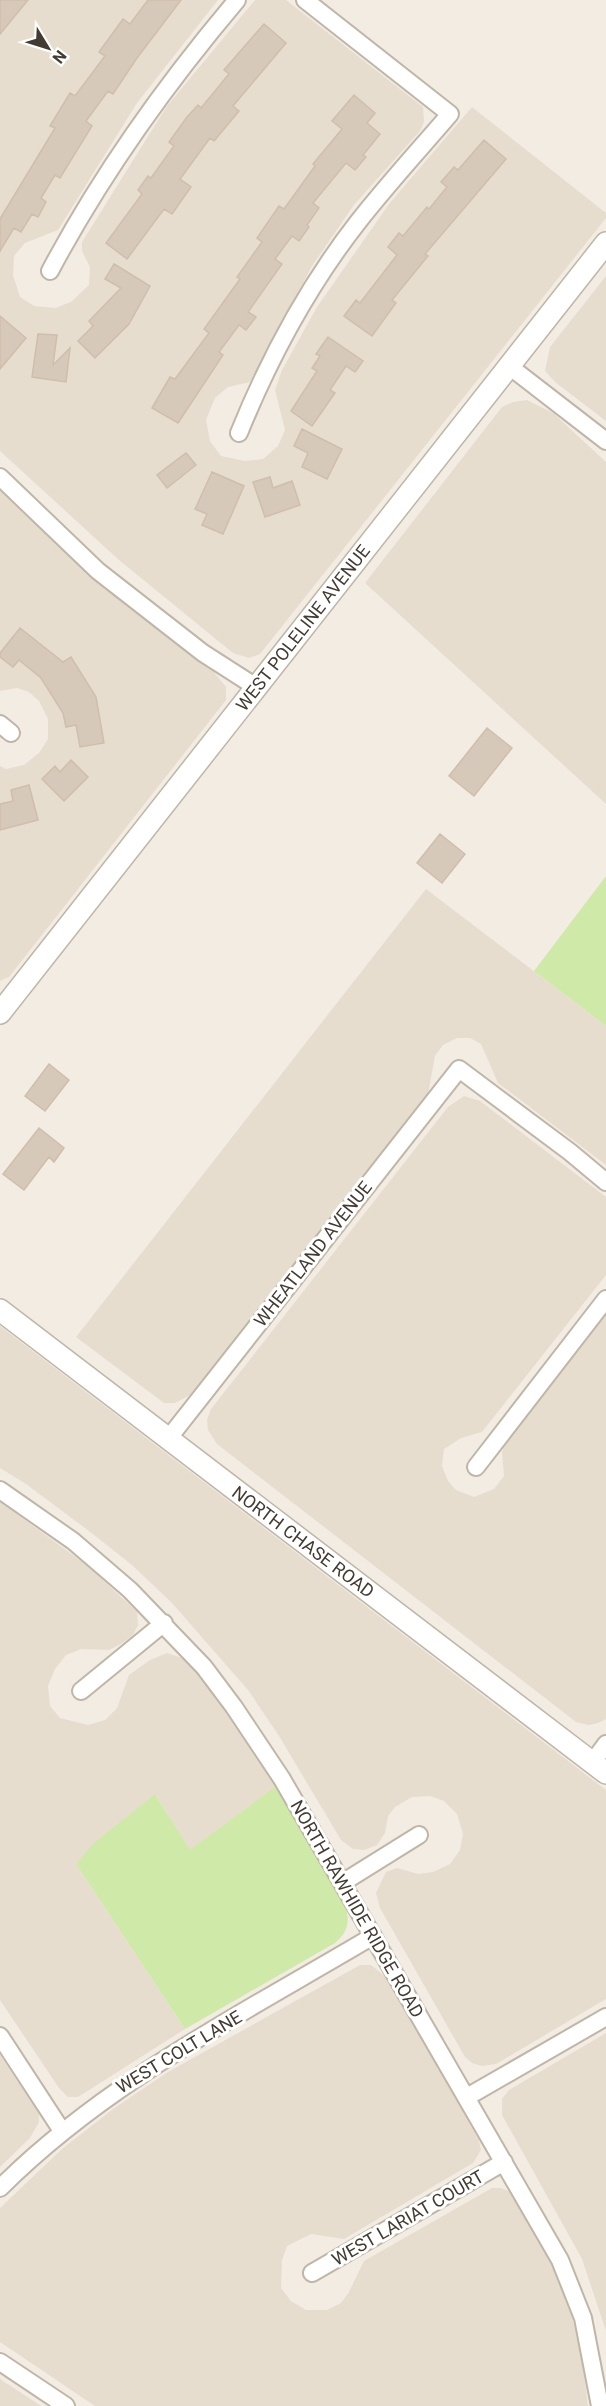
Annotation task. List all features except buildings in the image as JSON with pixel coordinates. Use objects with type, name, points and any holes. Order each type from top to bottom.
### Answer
[{"type":"street","points":[[50,272],[111,168],[144,118],[198,46],[237,0]]},
{"type":"street","points":[[239,433],[261,377],[313,286],[357,223],[450,114],[305,0]]},
{"type":"street","name":"WEST POLELINE AVENUE","points":[[0,1013],[606,243]]},
{"type":"street","points":[[509,366],[606,441]]},
{"type":"street","points":[[0,477],[98,571],[203,653],[256,687]]},
{"type":"street","name":"WHEATLAND AVENUE","points":[[168,1439],[459,1070],[570,1152],[606,1182]]},
{"type":"street","points":[[476,1467],[606,1299]]},
{"type":"street","name":"NORTH CHASE ROAD","points":[[0,1310],[599,1768]]},
{"type":"street","name":"NORTH RAWHIDE RIDGE ROAD","points":[[0,1490],[73,1541],[165,1623],[204,1667],[259,1742],[560,2260],[583,2318],[600,2406]]},
{"type":"street","points":[[81,1691],[165,1623]]},
{"type":"street","points":[[599,1768],[606,1744]]},
{"type":"street","points":[[342,1883],[419,1836]]},
{"type":"street","name":"WEST COLT LANE","points":[[0,2188],[62,2131],[151,2068],[373,1936]]},
{"type":"street","points":[[467,2097],[606,2017]]},
{"type":"street","points":[[0,2036],[62,2131]]},
{"type":"street","name":"WEST LARIAT COURT","points":[[312,2274],[504,2162]]},
{"type":"street","points":[[0,2362],[66,2406]]},
{"type":"shaded area","points":[[0,0],[218,0],[137,103],[58,230],[25,243],[14,256],[13,275],[20,297],[34,306],[55,308],[71,302],[89,285],[90,267],[82,251],[82,242],[167,106],[255,0],[286,0],[423,107],[424,122],[420,131],[354,205],[312,266],[250,382],[228,387],[215,398],[206,420],[210,441],[221,456],[245,461],[263,459],[278,446],[285,430],[275,390],[282,370],[317,307],[389,204],[472,107],[606,213],[606,218],[260,654],[249,658],[233,653],[119,560],[0,451]]},
{"type":"shaded area","points":[[606,276],[606,421],[555,382],[545,371],[550,347]]},
{"type":"shaded area","points":[[527,400],[553,413],[606,462],[606,804],[365,583],[502,407],[513,402]]},
{"type":"shaded area","points":[[0,490],[150,623],[213,671],[226,687],[226,700],[9,977],[0,981],[0,766],[6,769],[24,765],[39,753],[48,739],[48,719],[39,701],[29,692],[17,688],[0,691]]},
{"type":"shaded area","points":[[426,889],[606,1026],[606,1165],[498,1083],[481,1044],[470,1038],[457,1038],[443,1045],[435,1056],[428,1094],[202,1383],[192,1394],[175,1403],[164,1403],[76,1337]]},
{"type":"shaded area","points":[[464,1096],[480,1101],[606,1197],[606,1275],[482,1432],[461,1438],[444,1449],[442,1466],[448,1481],[456,1490],[474,1497],[494,1489],[504,1476],[502,1453],[504,1446],[606,1314],[606,1719],[589,1725],[576,1722],[217,1444],[208,1430],[207,1420],[211,1409],[448,1107]]},
{"type":"shaded area","points":[[0,1326],[606,1790],[606,1999],[496,2064],[482,2066],[472,2063],[465,2057],[380,1908],[376,1893],[386,1872],[397,1868],[418,1874],[433,1872],[450,1864],[460,1850],[463,1834],[457,1814],[444,1801],[430,1796],[412,1797],[395,1807],[388,1816],[385,1833],[377,1845],[364,1850],[353,1849],[341,1840],[279,1736],[248,1690],[172,1603],[132,1565],[89,1531],[26,1484],[0,1468]]},
{"type":"shaded area","points":[[0,1502],[88,1566],[137,1612],[138,1625],[133,1635],[121,1644],[109,1650],[81,1649],[66,1655],[55,1669],[48,1686],[50,1706],[60,1718],[88,1725],[105,1720],[117,1708],[129,1675],[150,1660],[167,1653],[185,1659],[232,1718],[276,1786],[190,1851],[156,1795],[76,1864],[185,2029],[78,2097],[68,2097],[59,2088],[0,2000]]},
{"type":"shaded area","points":[[360,1965],[371,1965],[392,1982],[479,2141],[481,2150],[473,2163],[344,2239],[311,2234],[287,2246],[282,2260],[281,2288],[291,2301],[306,2310],[327,2310],[341,2303],[364,2261],[492,2188],[501,2188],[510,2192],[546,2251],[571,2313],[582,2359],[588,2406],[95,2406],[0,2342],[0,2208],[62,2149],[113,2109],[168,2072]]},
{"type":"shaded area","points":[[606,2033],[606,2331],[582,2259],[502,2115],[502,2099],[509,2090]]},
{"type":"shaded area","points":[[0,2055],[39,2114],[39,2122],[30,2138],[0,2167]]},
{"type":"shaded area","points":[[0,2379],[41,2406],[0,2406]]},
{"type":"green space","points":[[606,876],[606,1026],[534,971]]},
{"type":"green space","points":[[276,1786],[346,1909],[348,1919],[346,1928],[335,1943],[185,2029],[76,1864],[94,1843],[155,1794],[190,1850]]}]
